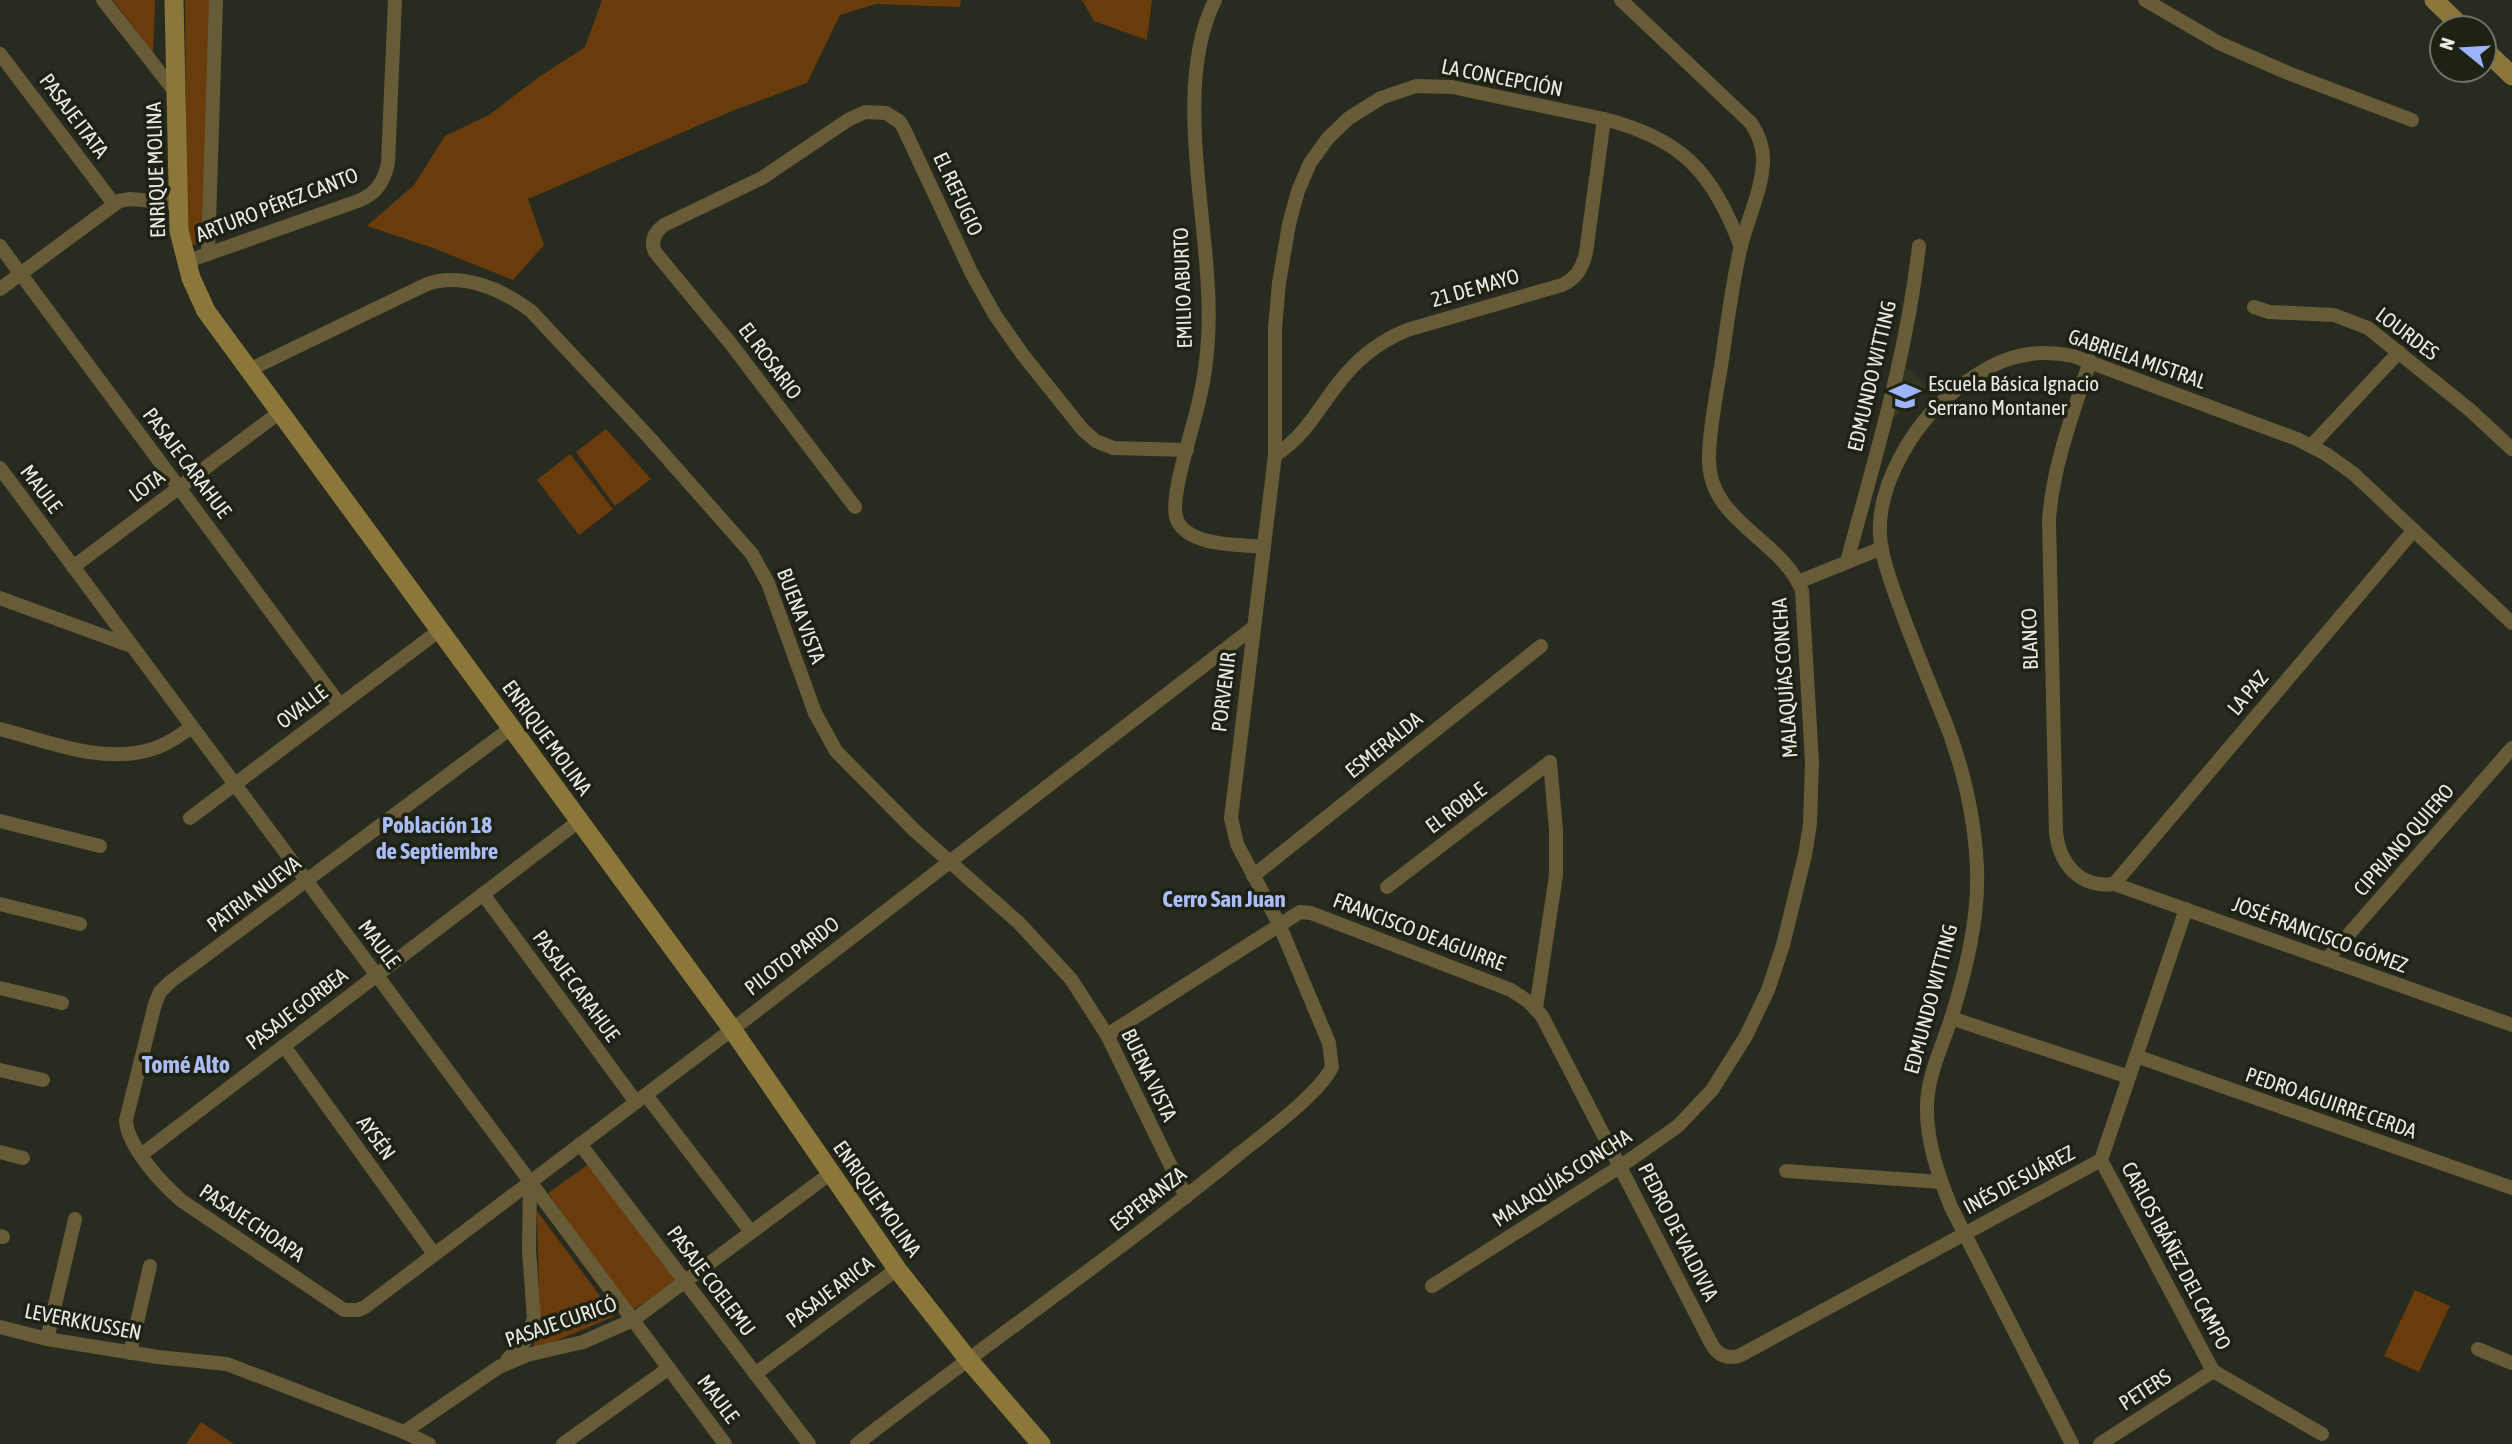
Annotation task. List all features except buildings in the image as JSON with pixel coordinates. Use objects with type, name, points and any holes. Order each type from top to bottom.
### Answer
[{"type":"main road","name":"ENRIQUE MOLINA","points":[[174,0],[178,231],[185,262],[206,310],[732,1029],[897,1269],[967,1359],[1041,1444]]},
{"type":"main road","points":[[2434,0],[2448,14]]},
{"type":"main road","points":[[2498,62],[2512,76]]},
{"type":"street","points":[[103,0],[176,93]]},
{"type":"street","points":[[208,254],[216,0]]},
{"type":"street","name":"ARTURO PÉREZ CANTO","points":[[185,262],[358,201],[382,184],[388,163],[395,0]]},
{"type":"street","name":"EMILIO ABURTO","points":[[1215,0],[1203,30],[1197,66],[1196,131],[1207,265],[1208,334],[1200,396],[1174,501],[1175,516],[1182,528],[1196,538],[1264,547]]},
{"type":"street","name":"MALAQUÍAS CONCHA","points":[[1432,1286],[1621,1166],[1678,1126],[1712,1090],[1757,1016],[1783,945],[1805,855],[1812,793],[1802,591],[1781,560],[1729,511],[1717,495],[1710,476],[1711,427],[1741,247],[1763,166],[1762,145],[1756,130],[1621,0]]},
{"type":"street","points":[[2146,0],[2219,43],[2288,73],[2412,120]]},
{"type":"street","name":"PASAJE ITATA","points":[[0,54],[114,204]]},
{"type":"street","name":"LA CONCEPCIÓN","points":[[1275,456],[1275,328],[1283,253],[1304,177],[1319,150],[1338,128],[1381,98],[1403,88],[1428,85],[1452,87],[1604,119],[1658,138],[1693,162],[1721,202],[1741,247]]},
{"type":"street","name":"EL REFUGIO","points":[[652,242],[664,225],[762,178],[848,120],[872,111],[886,113],[900,122],[904,129],[972,274],[995,314],[1023,355],[1083,430],[1096,441],[1113,448],[1187,450]]},
{"type":"street","name":"21 DE MAYO","points":[[1275,456],[1298,437],[1357,362],[1383,341],[1407,330],[1562,285],[1575,277],[1586,253],[1604,119]]},
{"type":"street","points":[[0,289],[114,204],[130,199],[177,203]]},
{"type":"street","name":"EL ROSARIO","points":[[652,242],[655,252],[731,344],[855,507]]},
{"type":"street","name":"PASAJE CARAHUE","points":[[0,246],[340,705]]},
{"type":"street","name":"EDMUNDO WITTING","points":[[1847,562],[1900,367],[1919,246]]},
{"type":"street","name":"BUENA VISTA","points":[[249,370],[435,281],[467,281],[524,306],[559,340],[752,554],[768,583],[815,713],[836,751],[881,798],[1002,907],[1056,961],[1086,999],[1107,1035],[1185,1197]]},
{"type":"street","name":"LOURDES","points":[[2254,307],[2269,312],[2321,313],[2346,318],[2368,328],[2470,410],[2512,449]]},
{"type":"street","points":[[2311,446],[2399,352]]},
{"type":"street","name":"GABRIELA MISTRAL","points":[[1882,548],[1880,519],[1886,494],[1912,436],[1934,409],[1972,377],[2004,360],[2026,354],[2063,354],[2090,361],[2311,446],[2354,474],[2512,623]]},
{"type":"street","name":"BLANCO","points":[[2090,361],[2060,452],[2049,520],[2056,833],[2060,852],[2073,873],[2090,883],[2114,884]]},
{"type":"street","name":"LOTA","points":[[73,567],[280,412]]},
{"type":"street","name":"PORVENIR","points":[[1275,456],[1231,805],[1237,844],[1279,924]]},
{"type":"street","name":"MAULE","points":[[3,475],[669,1368],[718,1441]]},
{"type":"street","points":[[1860,514],[1880,519]]},
{"type":"street","name":"LA PAZ","points":[[2114,884],[2414,530]]},
{"type":"street","points":[[1798,582],[1882,548]]},
{"type":"street","name":"EDMUNDO WITTING","points":[[1882,548],[1912,641],[1949,732],[1971,817],[1977,866],[1976,914],[1968,955],[1931,1078],[1927,1105],[1929,1133],[1941,1182],[2072,1444]]},
{"type":"street","points":[[0,598],[132,646]]},
{"type":"street","name":"PILOTO PARDO","points":[[351,1311],[365,1307],[641,1098],[1254,627]]},
{"type":"street","name":"OVALLE","points":[[190,818],[440,630]]},
{"type":"street","name":"ESMERALDA","points":[[1253,876],[1541,646]]},
{"type":"street","points":[[0,729],[70,747],[114,754],[149,750],[171,741],[192,727]]},
{"type":"street","name":"PATRIA NUEVA","points":[[141,1155],[127,1133],[126,1120],[160,992],[512,728]]},
{"type":"street","name":"CIPRIANO QUIERO","points":[[2327,960],[2512,748]]},
{"type":"street","name":"EL ROBLE","points":[[1387,887],[1550,762],[1556,830],[1556,875],[1536,1008]]},
{"type":"street","points":[[0,821],[100,846]]},
{"type":"street","name":"PASAJE GORBEA","points":[[141,1155],[579,821]]},
{"type":"street","name":"JOSÉ FRANCISCO GÓMEZ","points":[[2114,884],[2512,1025]]},
{"type":"street","name":"PASAJE CARAHUE","points":[[483,894],[641,1098],[751,1232]]},
{"type":"street","points":[[0,904],[80,924]]},
{"type":"street","name":"INÉS DE SUÁREZ","points":[[1724,1356],[1739,1356],[2101,1160],[2186,909]]},
{"type":"street","name":"FRANCISCO DE AGUIRRE","points":[[1107,1035],[1279,924],[1296,914],[1311,913],[1500,985],[1536,1008]]},
{"type":"street","name":"ESPERANZA","points":[[857,1444],[1185,1197],[1298,1104],[1323,1080],[1332,1067],[1332,1052],[1279,924]]},
{"type":"street","points":[[0,988],[62,1003]]},
{"type":"street","name":"PEDRO DE VALDIVIA","points":[[1536,1008],[1621,1166],[1712,1345],[1724,1356]]},
{"type":"street","points":[[1951,1018],[2129,1077]]},
{"type":"street","name":"AYSÉN","points":[[284,1046],[434,1254]]},
{"type":"street","name":"PEDRO AGUIRRE CERDA","points":[[2136,1056],[2512,1188]]},
{"type":"street","points":[[0,1070],[43,1080]]},
{"type":"street","name":"PASAJE COELEMU","points":[[580,1144],[809,1444]]},
{"type":"street","points":[[0,1152],[23,1158]]},
{"type":"street","name":"PASAJE CHOAPA","points":[[141,1155],[163,1183],[182,1200],[337,1306],[351,1311]]},
{"type":"street","name":"CARLOS IBÁÑEZ DEL CAMPO","points":[[2101,1160],[2213,1371],[2322,1434]]},
{"type":"street","points":[[1786,1171],[1941,1182]]},
{"type":"street","name":"PASAJE CURICÓ","points":[[404,1432],[499,1367],[527,1355],[583,1342],[633,1320],[831,1173]]},
{"type":"street","points":[[499,1367],[524,1342],[534,1320],[528,1250],[530,1182]]},
{"type":"street","points":[[47,1339],[75,1219]]},
{"type":"street","points":[[130,1353],[150,1266]]},
{"type":"street","name":"PASAJE ARICA","points":[[755,1374],[897,1269]]},
{"type":"street","name":"LEVERKKUSSEN","points":[[0,1327],[47,1339],[130,1353],[227,1364],[404,1432]]},
{"type":"street","points":[[2478,1349],[2512,1363]]},
{"type":"street","points":[[563,1444],[669,1368]]},
{"type":"street","name":"PETERS","points":[[2101,1444],[2213,1371]]},
{"type":"street","points":[[404,1432],[429,1444]]},
{"type":"shaded area","points":[[113,0],[155,0],[153,53]]},
{"type":"shaded area","points":[[185,0],[212,0],[204,244],[190,245],[187,234]]},
{"type":"shaded area","points":[[602,0],[961,0],[960,7],[876,4],[840,15],[807,83],[732,111],[528,199],[544,245],[513,280],[433,248],[367,226],[414,185],[445,136],[489,115],[539,77],[585,47]]},
{"type":"shaded area","points":[[1082,0],[1152,0],[1147,40],[1094,21]]},
{"type":"shaded area","name":"Escuela Básica Ignacio Serrano Montaner","points":[[1901,364],[1928,385],[1887,425]]},
{"type":"shaded area","points":[[606,429],[651,479],[615,506],[576,452]]},
{"type":"shaded area","points":[[570,454],[613,509],[579,535],[537,480]]},
{"type":"shaded area","points":[[589,1164],[677,1281],[631,1311],[548,1193]]},
{"type":"shaded area","points":[[537,1211],[615,1316],[532,1351],[540,1323]]},
{"type":"shaded area","points":[[2415,1290],[2450,1306],[2419,1372],[2384,1356]]},
{"type":"shaded area","points":[[201,1422],[234,1444],[186,1444]]},
{"type":"place","name":"Escuela Básica Ignacio Serrano Montaner","points":[[1905,396]]},
{"type":"district","name":"Población 18 de Septiembre","points":[[437,838]]},
{"type":"district","name":"Cerro San Juan","points":[[1224,899]]},
{"type":"district","name":"Tomé Alto","points":[[186,1065]]}]
